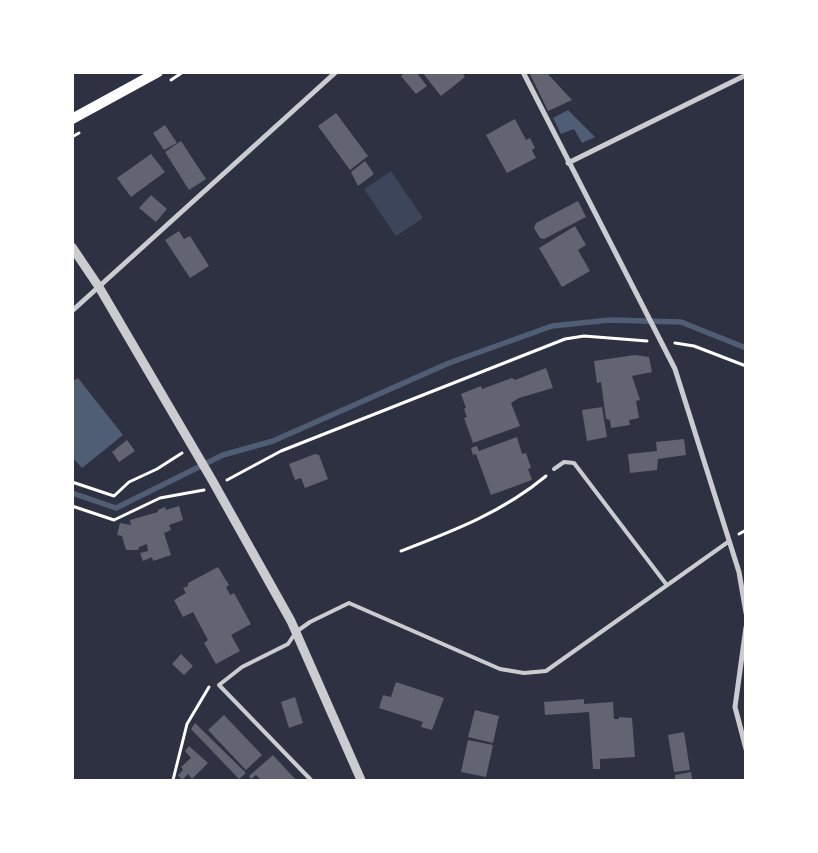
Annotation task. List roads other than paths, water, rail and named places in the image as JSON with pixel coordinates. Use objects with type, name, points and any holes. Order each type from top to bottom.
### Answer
[{"type":"main road","points":[[72,120],[158,72]]},
{"type":"street","points":[[72,311],[336,72]]},
{"type":"street","points":[[523,72],[568,164],[675,369],[739,572],[746,613]]},
{"type":"street","points":[[568,164],[746,75]]},
{"type":"street","points":[[72,247],[99,287],[214,484],[296,632],[361,780]]},
{"type":"street","points":[[746,627],[735,707],[746,749]]},
{"type":"lane","points":[[554,469],[564,462],[574,464],[666,584]]},
{"type":"lane","points":[[311,780],[219,685],[242,667],[288,644],[296,632],[310,622],[349,604],[500,669],[524,673],[546,670],[728,542]]},
{"type":"waterway","points":[[72,493],[116,508],[223,455],[273,441],[449,363],[552,326],[610,320],[681,322],[746,348]]}]
